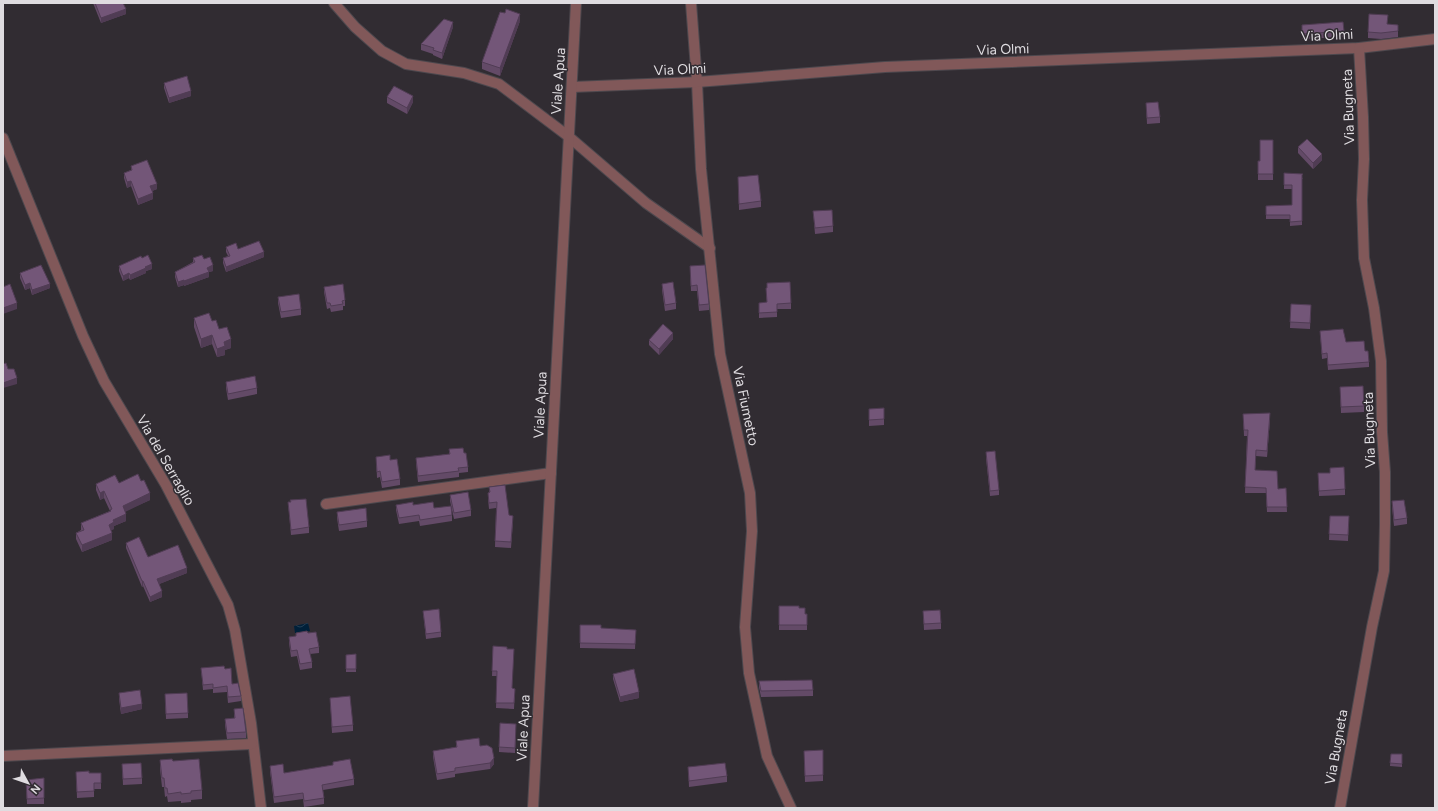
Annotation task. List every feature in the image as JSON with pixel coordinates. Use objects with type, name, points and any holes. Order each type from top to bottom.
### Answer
[{"type":"street","points":[[334,3],[355,27],[382,51],[406,64],[464,73],[499,84],[568,136],[646,203],[710,248]]},
{"type":"street","name":"Viale Apua","points":[[533,808],[576,3]]},
{"type":"street","name":"Via Fiumetto","points":[[692,3],[701,169],[720,354],[750,493],[752,531],[744,627],[749,673],[767,756],[791,808]]},
{"type":"street","name":"Via Olmi","points":[[572,87],[697,82],[886,67],[1359,48],[1435,39]]},
{"type":"street","name":"Via Bugneta","points":[[1340,808],[1372,627],[1384,571],[1385,472],[1382,432],[1381,361],[1374,308],[1364,258],[1362,200],[1364,159],[1359,48]]},
{"type":"street","name":"Via del Serraglio","points":[[3,138],[82,336],[104,381],[166,485],[228,605],[235,630],[251,723],[252,744],[261,808]]},
{"type":"street","points":[[326,504],[551,473]]},
{"type":"street","points":[[3,756],[252,744]]},
{"type":"water","points":[[308,623],[310,631],[295,633],[294,626]]},
{"type":"building","points":[[95,3],[123,3],[126,9],[101,18]]},
{"type":"building","points":[[506,9],[520,14],[500,68],[482,62],[500,12],[505,13]]},
{"type":"building","points":[[1369,14],[1388,15],[1387,24],[1398,25],[1398,31],[1381,33],[1368,32]]},
{"type":"building","points":[[444,19],[453,22],[442,53],[433,50],[434,48],[421,44]]},
{"type":"building","points":[[1343,22],[1344,31],[1302,34],[1302,25]]},
{"type":"building","points":[[187,76],[191,91],[169,98],[164,83]]},
{"type":"building","points":[[394,86],[413,96],[407,108],[387,97]]},
{"type":"building","points":[[1158,102],[1160,117],[1147,118],[1146,103]]},
{"type":"building","points":[[1307,139],[1322,154],[1313,163],[1298,147]]},
{"type":"building","points":[[1260,140],[1273,140],[1273,174],[1258,174],[1258,161],[1260,161]]},
{"type":"building","points":[[147,160],[157,184],[150,186],[153,193],[138,199],[131,181],[127,182],[124,173],[132,170],[131,166]]},
{"type":"building","points":[[1284,173],[1303,174],[1302,221],[1290,222],[1290,215],[1266,215],[1266,206],[1292,205],[1292,185],[1284,185]]},
{"type":"building","points":[[758,175],[761,201],[739,204],[738,177]]},
{"type":"building","points":[[832,210],[833,226],[815,228],[813,211]]},
{"type":"building","points":[[259,241],[264,252],[226,267],[223,258],[230,256],[226,247],[236,243],[238,249]]},
{"type":"building","points":[[148,255],[152,264],[130,275],[129,273],[123,276],[119,266],[141,256],[142,258]]},
{"type":"building","points":[[202,255],[204,259],[210,257],[213,265],[207,268],[209,272],[178,282],[175,272],[195,262],[193,258]]},
{"type":"building","points":[[41,265],[50,284],[32,290],[30,283],[25,285],[20,273]]},
{"type":"building","points":[[705,265],[709,304],[699,305],[697,285],[691,286],[690,266]]},
{"type":"building","points":[[673,282],[676,303],[665,305],[662,284]]},
{"type":"building","points":[[790,282],[791,303],[777,304],[777,312],[759,313],[759,303],[767,302],[767,283]]},
{"type":"building","points":[[10,284],[17,303],[3,308],[3,287]]},
{"type":"building","points":[[343,284],[345,300],[342,301],[343,304],[331,306],[330,303],[327,303],[324,287]]},
{"type":"building","points":[[299,294],[301,309],[281,312],[278,297]]},
{"type":"building","points":[[1291,304],[1311,305],[1310,323],[1290,322]]},
{"type":"building","points":[[209,313],[212,321],[216,320],[219,329],[227,327],[231,339],[224,342],[225,346],[217,349],[212,335],[201,339],[194,318]]},
{"type":"building","points":[[663,324],[673,333],[659,349],[649,340]]},
{"type":"building","points":[[1343,329],[1346,342],[1364,341],[1365,351],[1368,351],[1369,362],[1328,365],[1327,353],[1322,354],[1320,331]]},
{"type":"building","points":[[6,363],[8,369],[14,369],[17,378],[3,383],[3,364]]},
{"type":"building","points":[[255,376],[257,388],[228,394],[226,382]]},
{"type":"building","points":[[1363,386],[1364,406],[1341,407],[1340,387]]},
{"type":"building","points":[[884,408],[884,419],[869,420],[869,409]]},
{"type":"building","points":[[1270,413],[1267,451],[1256,450],[1255,470],[1277,471],[1278,489],[1286,488],[1287,507],[1267,507],[1266,488],[1245,487],[1248,430],[1244,430],[1243,414]]},
{"type":"building","points":[[463,448],[464,453],[466,453],[468,467],[458,468],[459,471],[418,476],[416,458],[450,454],[449,449]]},
{"type":"building","points":[[995,451],[999,490],[990,491],[986,452]]},
{"type":"building","points":[[390,455],[390,460],[397,459],[400,479],[382,482],[380,471],[377,472],[376,457]]},
{"type":"building","points":[[1344,467],[1345,489],[1319,491],[1318,473],[1330,473],[1330,468]]},
{"type":"building","points":[[138,474],[141,481],[144,480],[150,493],[123,506],[126,514],[113,520],[114,522],[109,525],[112,533],[82,545],[76,533],[84,530],[81,523],[111,511],[110,510],[112,509],[104,491],[100,493],[96,484],[115,475],[119,483]]},
{"type":"building","points":[[505,485],[509,515],[513,516],[511,542],[495,541],[497,502],[489,503],[489,487]]},
{"type":"building","points":[[468,492],[471,510],[454,513],[450,495]]},
{"type":"building","points":[[306,499],[309,527],[291,530],[288,502],[291,502],[290,500]]},
{"type":"building","points":[[1404,500],[1407,518],[1394,520],[1392,501]]},
{"type":"building","points":[[413,502],[413,505],[433,502],[434,508],[451,506],[452,515],[420,520],[419,515],[399,518],[396,505]]},
{"type":"building","points":[[366,508],[367,521],[339,525],[337,512]]},
{"type":"building","points":[[1330,516],[1349,516],[1348,535],[1329,534]]},
{"type":"building","points":[[139,537],[148,557],[178,545],[187,568],[157,579],[162,591],[150,597],[126,543]]},
{"type":"building","points":[[779,606],[799,606],[799,608],[805,608],[805,614],[807,614],[807,625],[779,625]]},
{"type":"building","points":[[439,609],[441,632],[426,634],[423,611]]},
{"type":"building","points":[[940,610],[941,623],[924,624],[923,611]]},
{"type":"building","points":[[580,625],[601,625],[601,628],[636,630],[635,644],[580,643]]},
{"type":"building","points":[[307,631],[308,633],[316,632],[319,647],[309,649],[312,662],[300,664],[297,650],[291,651],[289,637],[296,636],[296,633]]},
{"type":"building","points":[[493,646],[514,649],[512,688],[515,689],[514,703],[496,703],[497,671],[492,671]]},
{"type":"building","points":[[356,654],[356,669],[346,669],[346,655]]},
{"type":"building","points":[[224,666],[225,669],[231,668],[232,684],[238,683],[241,696],[228,697],[227,686],[213,688],[213,684],[203,685],[201,668]]},
{"type":"building","points":[[634,669],[639,692],[620,697],[613,674]]},
{"type":"building","points":[[812,680],[813,690],[761,691],[759,681]]},
{"type":"building","points":[[140,690],[142,704],[121,708],[119,693]]},
{"type":"building","points":[[187,693],[188,713],[166,714],[165,694]]},
{"type":"building","points":[[350,696],[353,725],[332,727],[330,698]]},
{"type":"building","points":[[243,708],[246,732],[227,733],[225,719],[235,718],[234,709]]},
{"type":"building","points":[[500,723],[516,724],[515,748],[499,747]]},
{"type":"building","points":[[479,738],[480,746],[487,745],[492,748],[494,758],[490,763],[455,768],[455,771],[437,774],[433,751],[457,747],[456,741]]},
{"type":"building","points":[[823,750],[823,775],[805,776],[804,751]]},
{"type":"building","points":[[1391,754],[1402,754],[1402,764],[1390,763]]},
{"type":"building","points":[[172,759],[173,761],[199,759],[202,790],[191,791],[191,793],[181,794],[181,792],[168,794],[167,788],[165,788],[164,778],[162,778],[160,760]]},
{"type":"building","points":[[350,759],[354,779],[322,785],[324,798],[304,801],[303,793],[274,797],[270,766],[283,764],[284,773],[333,765],[333,762]]},
{"type":"building","points":[[141,763],[142,778],[123,779],[122,764]]},
{"type":"building","points":[[725,763],[727,776],[689,781],[688,767]]},
{"type":"building","points":[[89,771],[89,773],[101,773],[101,783],[94,783],[94,791],[77,792],[76,772]]},
{"type":"building","points":[[44,778],[44,798],[27,799],[26,780]]}]
